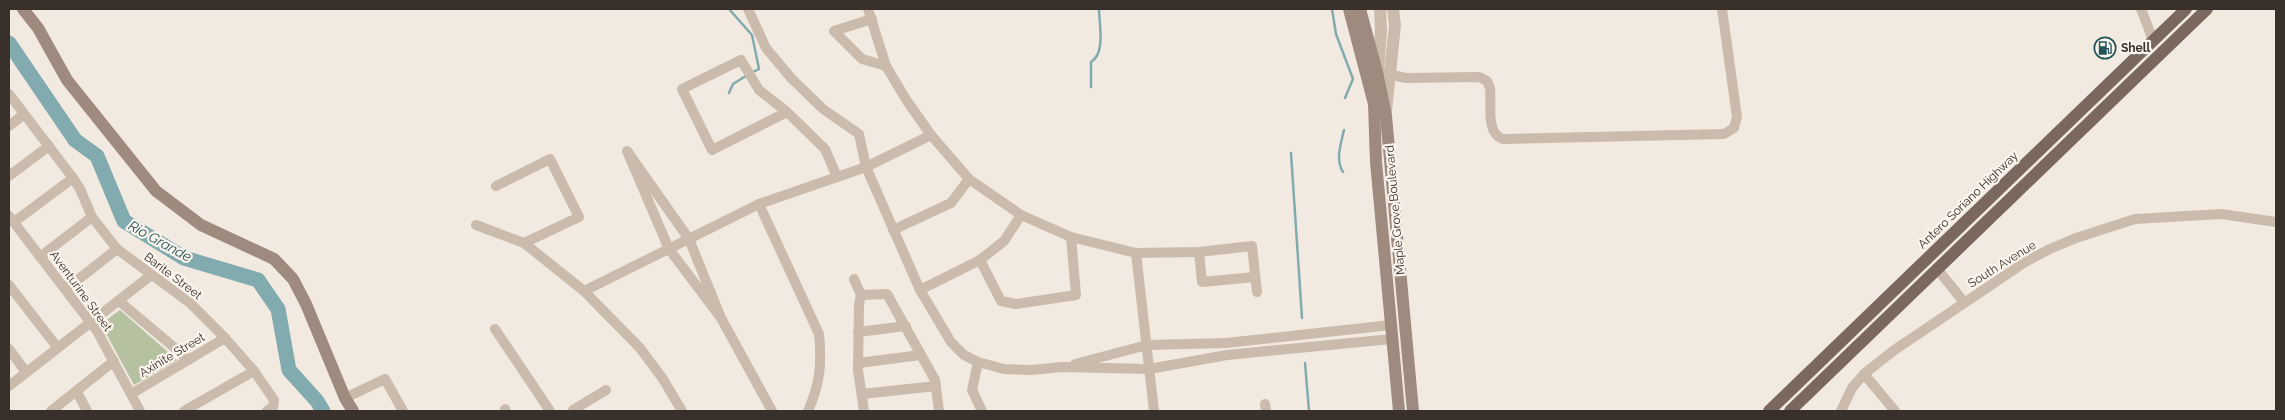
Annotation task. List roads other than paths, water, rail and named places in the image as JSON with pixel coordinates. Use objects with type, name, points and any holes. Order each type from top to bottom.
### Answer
[{"type":"main road","points":[[23,9],[38,28],[67,80],[156,191],[201,225],[274,259],[293,280],[306,304],[345,398],[353,411]]},
{"type":"main road","points":[[1349,9],[1374,104]]},
{"type":"main road","name":"Maple Grove Boulevard","points":[[1360,9],[1384,73],[1386,116],[1413,411]]},
{"type":"main road","name":"Antero Soriano Highway","points":[[1769,411],[2186,9]]},
{"type":"main road","points":[[1790,411],[2207,9]]},
{"type":"main road","name":"Maple Grove Boulevard","points":[[1374,104],[1376,162],[1399,411]]},
{"type":"street","points":[[748,9],[766,48],[791,78],[823,109],[859,134],[866,167],[920,290],[951,342],[964,355],[978,362],[1004,369],[1032,370],[1062,367],[1150,369],[1227,355],[1392,340]]},
{"type":"street","points":[[868,9],[886,66],[907,102],[931,135],[969,179],[1021,214],[1071,237],[1136,253],[1199,252],[1252,246],[1256,292]]},
{"type":"street","name":"Maple Grove Boulevard","points":[[1380,9],[1384,73]]},
{"type":"street","name":"Maple Grove Boulevard","points":[[1374,104],[1384,73],[1394,25],[1393,9]]},
{"type":"street","points":[[1384,73],[1406,78],[1468,76],[1483,78],[1490,88],[1492,129],[1496,136],[1503,139],[1724,134],[1734,128],[1737,117],[1722,9]]},
{"type":"street","points":[[2141,9],[2153,40]]},
{"type":"street","points":[[872,19],[834,31],[862,59],[886,66]]},
{"type":"street","points":[[787,112],[712,150],[682,89],[741,60],[759,90],[787,112],[825,149],[836,177]]},
{"type":"street","name":"Barite Street","points":[[9,94],[73,178],[92,217],[117,249],[150,276],[190,303],[225,338],[254,372],[275,403],[267,411]]},
{"type":"street","points":[[9,126],[24,114]]},
{"type":"street","points":[[584,291],[759,204],[866,167],[931,135]]},
{"type":"street","points":[[9,176],[49,146]]},
{"type":"street","points":[[721,318],[669,249],[626,151],[689,239],[721,318],[772,411]]},
{"type":"street","points":[[496,186],[550,159],[579,217],[524,244]]},
{"type":"street","points":[[11,219],[73,178]]},
{"type":"street","points":[[894,230],[951,203],[969,179]]},
{"type":"street","points":[[759,204],[819,334],[821,353],[818,385],[808,411]]},
{"type":"street","points":[[920,290],[980,260],[1004,241],[1021,214]]},
{"type":"street","name":"South Avenue","points":[[1841,411],[1852,388],[1864,374],[1893,351],[2025,262],[2050,249],[2076,238],[2135,219],[2221,214],[2276,222]]},
{"type":"street","points":[[40,257],[92,217]]},
{"type":"street","name":"Aventurine Street","points":[[11,219],[90,321],[114,361],[140,411]]},
{"type":"street","points":[[476,226],[524,244],[584,291],[640,348],[663,379],[682,411]]},
{"type":"street","points":[[980,260],[1001,301],[1016,304],[1076,295],[1071,237]]},
{"type":"street","points":[[66,289],[117,249]]},
{"type":"street","points":[[1199,252],[1202,282],[1255,277]]},
{"type":"street","points":[[1136,253],[1154,411]]},
{"type":"street","points":[[1938,270],[1964,302]]},
{"type":"street","points":[[9,386],[150,276]]},
{"type":"street","points":[[854,279],[860,295],[858,363],[864,411]]},
{"type":"street","points":[[9,285],[57,347]]},
{"type":"street","points":[[860,295],[887,294],[906,326],[936,386],[939,411]]},
{"type":"street","points":[[118,301],[189,360]]},
{"type":"street","points":[[1062,367],[1147,345],[1226,343],[1391,325]]},
{"type":"street","points":[[858,332],[906,326]]},
{"type":"street","points":[[495,329],[550,411]]},
{"type":"street","name":"Axinite Street","points":[[131,394],[225,338]]},
{"type":"street","points":[[1226,343],[1227,355]]},
{"type":"street","points":[[9,349],[26,372]]},
{"type":"street","points":[[858,363],[921,355]]},
{"type":"street","points":[[51,411],[114,361]]},
{"type":"street","points":[[978,362],[972,390],[982,411]]},
{"type":"street","points":[[184,411],[254,372]]},
{"type":"street","points":[[1864,374],[1895,411]]},
{"type":"street","points":[[345,398],[385,379],[404,411]]},
{"type":"street","points":[[862,394],[936,386]]},
{"type":"street","points":[[573,411],[606,390]]},
{"type":"street","points":[[77,392],[87,411]]},
{"type":"waterway","points":[[729,9],[752,35],[759,69],[751,73]]},
{"type":"waterway","points":[[1091,87],[1091,62],[1096,58],[1100,45],[1099,9]]},
{"type":"waterway","points":[[1332,9],[1336,34],[1353,79],[1345,98]]},
{"type":"waterway","name":"Rio Grande","points":[[9,43],[75,140],[97,156],[124,221],[184,258],[258,280],[278,309],[289,370],[317,401],[323,411]]},
{"type":"waterway","points":[[729,93],[733,84],[746,76]]},
{"type":"waterway","points":[[1343,172],[1339,157],[1344,130]]},
{"type":"waterway","points":[[1291,153],[1302,318]]},
{"type":"waterway","points":[[1305,363],[1309,411]]},
{"type":"place","name":"Shell","points":[[2105,48]]}]
